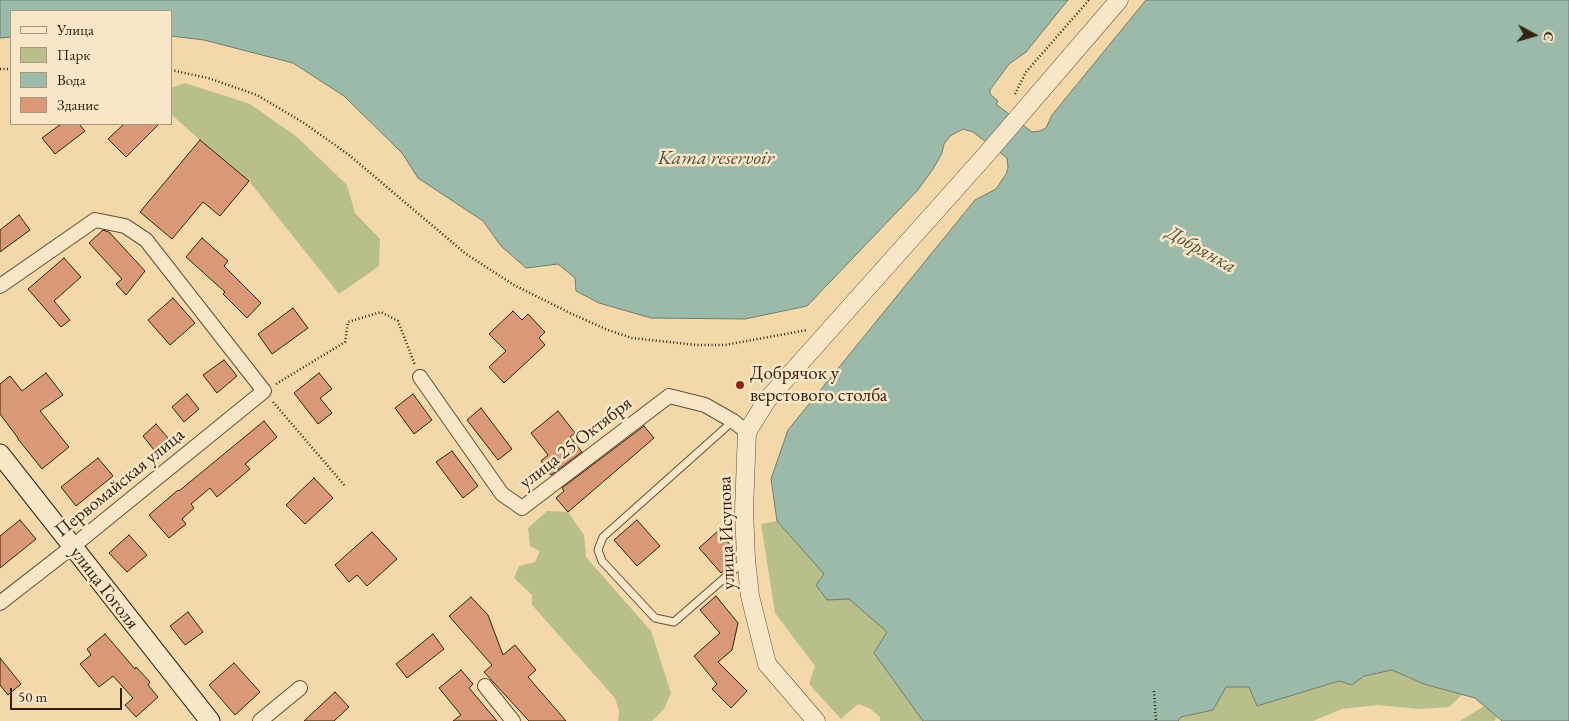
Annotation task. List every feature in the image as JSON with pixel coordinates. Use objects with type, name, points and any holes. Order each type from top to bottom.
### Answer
[{"type":"main road","name":"улица Гоголя","points":[[0,454],[210,721]]},
{"type":"street","name":"улица Исупова","points":[[816,721],[767,664],[750,596],[744,510],[747,432],[767,400],[984,157],[1019,104],[1120,0]]},
{"type":"street","points":[[0,286],[95,220],[125,226],[146,240],[264,391]]},
{"type":"street","name":"улица 25 Октября","points":[[420,377],[502,494],[522,508],[668,396],[705,405],[747,432]]},
{"type":"street","name":"Первомайская улица","points":[[0,603],[264,391]]},
{"type":"street","points":[[485,686],[512,721]]},
{"type":"street","points":[[260,721],[300,688]]},
{"type":"lane","points":[[732,421],[603,537],[598,550],[602,561],[655,618],[674,622],[746,560]]},
{"type":"path","points":[[1019,104],[1019,88],[1026,72],[1089,0]]},
{"type":"path","points":[[172,70],[208,78],[257,95],[304,123],[349,155],[466,254],[514,285],[570,314],[608,330],[632,338],[697,345],[725,345],[806,330],[813,325]]},
{"type":"path","points":[[345,486],[264,391],[345,342],[348,322],[381,312],[398,321],[420,377]]},
{"type":"path","points":[[1154,691],[1156,721]]},
{"type":"green space","points":[[185,83],[250,104],[297,137],[347,185],[355,213],[380,239],[379,266],[339,294],[249,181],[172,115],[172,88]]},
{"type":"green space","points":[[547,511],[568,512],[584,535],[586,557],[651,631],[671,693],[664,709],[652,721],[618,721],[619,711],[615,698],[532,605],[532,595],[514,578],[519,566],[535,562],[540,551],[530,546],[528,528]]},
{"type":"green space","points":[[777,521],[825,574],[816,585],[849,599],[887,632],[874,653],[923,721],[880,721],[880,717],[869,708],[858,704],[841,719],[809,684],[815,666],[775,613],[761,524]]},
{"type":"green space","points":[[1392,670],[1424,684],[1463,694],[1449,707],[1419,709],[1377,705],[1342,709],[1313,721],[1178,721],[1181,717],[1213,710],[1226,687],[1249,687],[1257,706],[1339,681],[1352,685],[1364,676]]},
{"type":"green space","points":[[1484,706],[1497,717],[1494,721],[1460,721]]},
{"type":"water","points":[[0,0],[1068,0],[1026,52],[1009,64],[990,90],[990,94],[998,101],[996,104],[1032,132],[1046,128],[1052,115],[1146,0],[1569,0],[1569,721],[1502,721],[1475,698],[1424,684],[1392,670],[1364,676],[1352,685],[1339,681],[1257,706],[1249,687],[1226,687],[1213,710],[1181,717],[1178,721],[923,721],[874,653],[887,632],[849,599],[827,600],[816,585],[824,574],[777,521],[771,479],[788,430],[975,200],[996,189],[1006,174],[1008,168],[1007,158],[973,132],[963,129],[950,136],[944,144],[942,153],[933,169],[917,191],[807,306],[745,319],[651,318],[599,303],[576,291],[575,278],[558,264],[526,268],[501,246],[483,221],[418,178],[402,153],[344,96],[293,63],[204,40],[172,36],[172,10],[10,10],[10,37],[0,38]]},
{"type":"building","points":[[60,125],[80,125],[85,131],[55,154],[42,138]]},
{"type":"building","points":[[123,125],[158,125],[126,157],[108,139]]},
{"type":"building","points":[[200,140],[249,181],[220,216],[203,202],[172,239],[140,212]]},
{"type":"building","points":[[19,215],[30,230],[0,252],[0,230]]},
{"type":"building","points":[[103,230],[109,232],[145,271],[126,295],[116,284],[122,279],[89,243]]},
{"type":"building","points":[[202,238],[228,261],[224,266],[261,303],[247,318],[223,294],[225,292],[186,257]]},
{"type":"building","points":[[64,258],[81,277],[54,301],[70,320],[61,327],[28,289]]},
{"type":"building","points":[[173,298],[195,323],[170,345],[148,320]]},
{"type":"building","points":[[293,308],[308,328],[272,354],[258,334]]},
{"type":"building","points":[[513,311],[522,320],[528,314],[545,332],[539,338],[545,345],[504,383],[489,367],[506,351],[489,334]]},
{"type":"building","points":[[224,360],[237,376],[217,393],[203,375]]},
{"type":"building","points":[[46,373],[63,395],[40,411],[69,447],[42,469],[0,414],[0,384],[10,376],[22,391]]},
{"type":"building","points":[[319,373],[332,389],[320,398],[332,413],[318,424],[294,393]]},
{"type":"building","points":[[187,394],[199,409],[184,422],[172,407]]},
{"type":"building","points":[[413,394],[432,420],[414,434],[395,408]]},
{"type":"building","points":[[481,408],[512,449],[498,460],[467,420]]},
{"type":"building","points":[[558,411],[575,433],[570,437],[582,452],[551,475],[541,461],[548,455],[531,433]]},
{"type":"building","points":[[264,421],[277,437],[245,464],[250,469],[217,497],[210,488],[191,504],[194,508],[182,519],[186,524],[169,538],[149,515]]},
{"type":"building","points":[[156,424],[168,438],[154,450],[143,436]]},
{"type":"building","points":[[644,426],[654,438],[568,512],[556,498],[564,491],[562,488]]},
{"type":"building","points":[[452,451],[478,486],[463,498],[436,462]]},
{"type":"building","points":[[98,458],[113,476],[76,506],[61,487]]},
{"type":"building","points":[[314,478],[333,498],[305,524],[286,505]]},
{"type":"building","points":[[20,520],[36,539],[0,568],[0,536]]},
{"type":"building","points":[[637,520],[660,546],[637,566],[614,540]]},
{"type":"building","points":[[718,531],[735,550],[735,560],[721,573],[699,548]]},
{"type":"building","points":[[372,532],[397,559],[367,586],[357,575],[349,582],[335,565]]},
{"type":"building","points":[[129,535],[147,555],[127,572],[109,553]]},
{"type":"building","points":[[716,596],[738,623],[732,650],[718,662],[747,691],[731,708],[712,689],[717,684],[694,656],[720,633],[700,610]]},
{"type":"building","points":[[471,597],[488,615],[503,655],[515,645],[536,670],[528,677],[566,721],[529,721],[484,672],[492,665],[449,616]]},
{"type":"building","points":[[188,612],[203,632],[185,645],[170,626]]},
{"type":"building","points":[[105,634],[135,669],[136,667],[150,682],[148,685],[158,697],[136,717],[125,705],[133,698],[113,676],[99,687],[80,664],[91,655],[87,649]]},
{"type":"building","points":[[433,634],[444,649],[407,678],[396,664]]},
{"type":"building","points":[[0,658],[21,684],[8,695],[0,685]]},
{"type":"building","points":[[234,663],[260,692],[235,715],[209,685]]},
{"type":"building","points":[[461,670],[473,684],[469,688],[497,721],[453,721],[461,715],[439,688]]},
{"type":"building","points":[[335,692],[349,707],[334,721],[304,721]]},
{"type":"place","name":"Добрячок у верстового столба","points":[[740,385]]},
{"type":"water label","name":"Kama reservoir","points":[[716,159]]},
{"type":"water label","name":"Добрянка","points":[[1201,250]]}]
